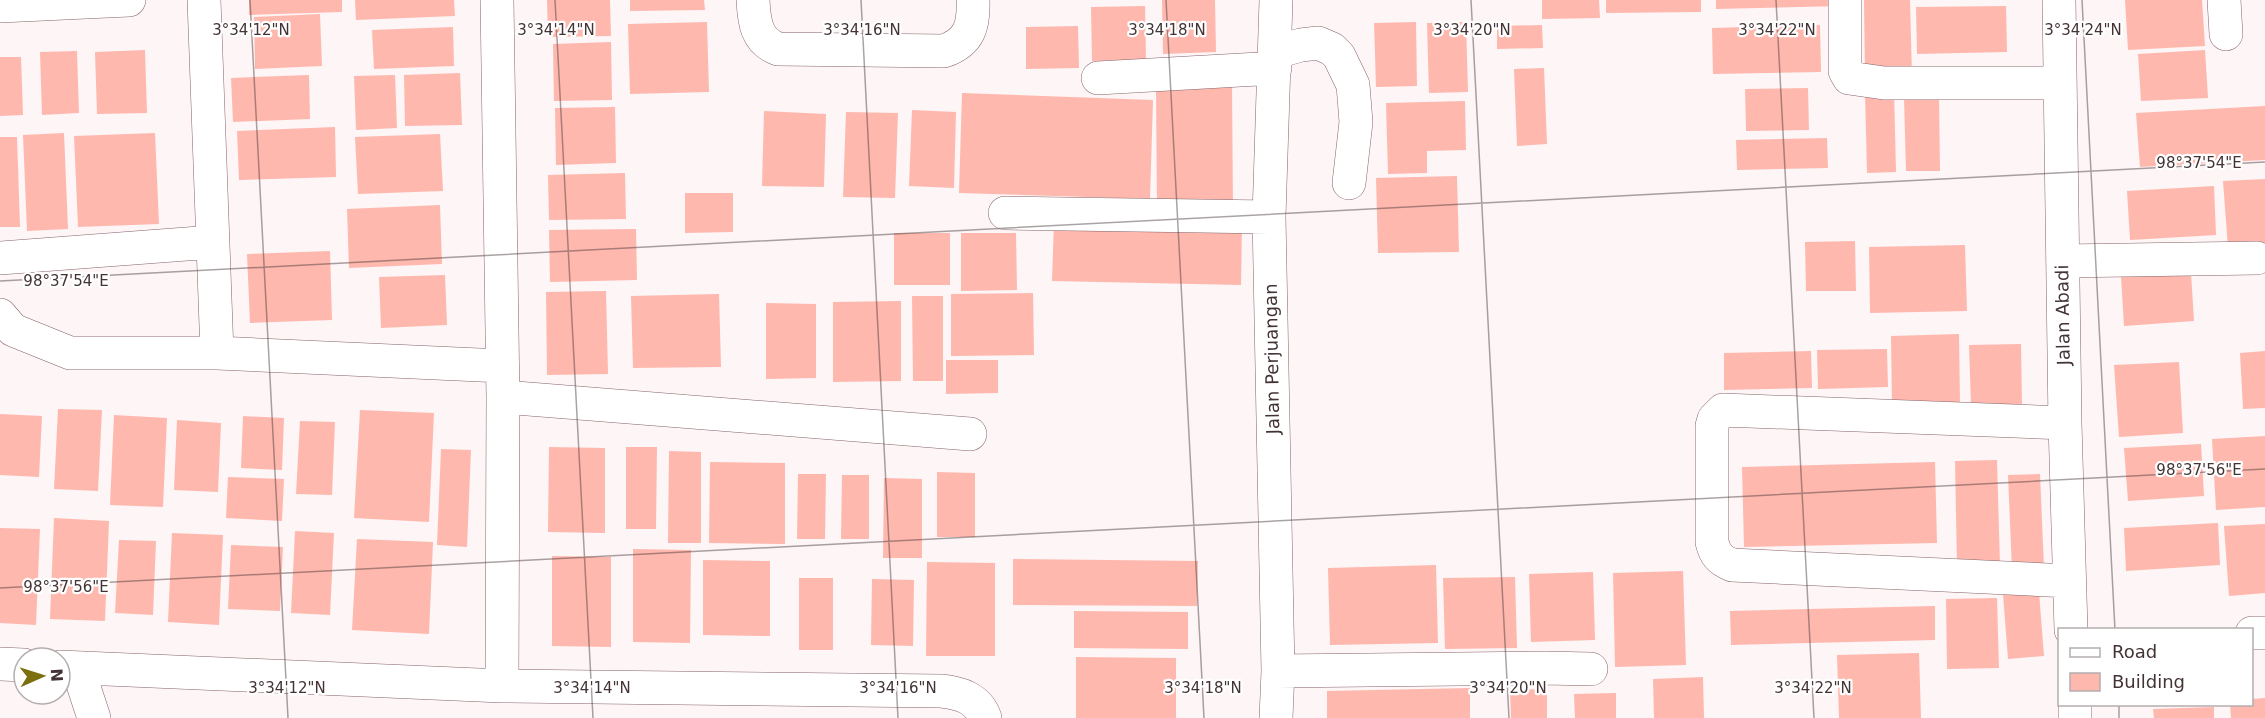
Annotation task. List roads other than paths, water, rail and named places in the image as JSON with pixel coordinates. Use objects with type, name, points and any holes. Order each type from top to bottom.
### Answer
[{"type":"street","points":[[0,6],[129,0]]},
{"type":"street","points":[[204,0],[216,353]]},
{"type":"street","points":[[497,0],[503,382],[502,686]]},
{"type":"street","points":[[753,0],[754,19],[758,32],[770,46],[778,50],[921,51],[944,51],[958,45],[965,38],[972,22],[973,0]]},
{"type":"street","name":"Jalan Perjuangan","points":[[1276,0],[1276,60],[1269,218],[1278,671],[1276,718]]},
{"type":"street","points":[[1845,0],[1845,71],[1846,76],[1852,79],[1884,83],[2060,83]]},
{"type":"street","name":"Jalan Abadi","points":[[2059,0],[2065,423],[2071,628]]},
{"type":"street","points":[[2224,0],[2226,34]]},
{"type":"street","points":[[1098,78],[1276,60],[1301,45],[1318,43],[1332,49],[1339,56],[1353,85],[1356,122],[1349,183]]},
{"type":"street","points":[[1005,213],[1269,218]]},
{"type":"street","points":[[0,258],[213,242]]},
{"type":"street","points":[[2063,261],[2257,258]]},
{"type":"street","points":[[0,315],[13,330],[70,353],[216,353],[503,382],[970,434]]},
{"type":"street","points":[[2065,423],[1723,410],[1714,419],[1712,426],[1712,542],[1714,551],[1721,560],[1732,565],[2069,581]]},
{"type":"street","points":[[72,668],[502,686],[941,691],[957,693],[969,698],[979,706],[985,718]]},
{"type":"street","points":[[1278,671],[1591,669]]},
{"type":"street","points":[[72,674],[94,718]]}]
